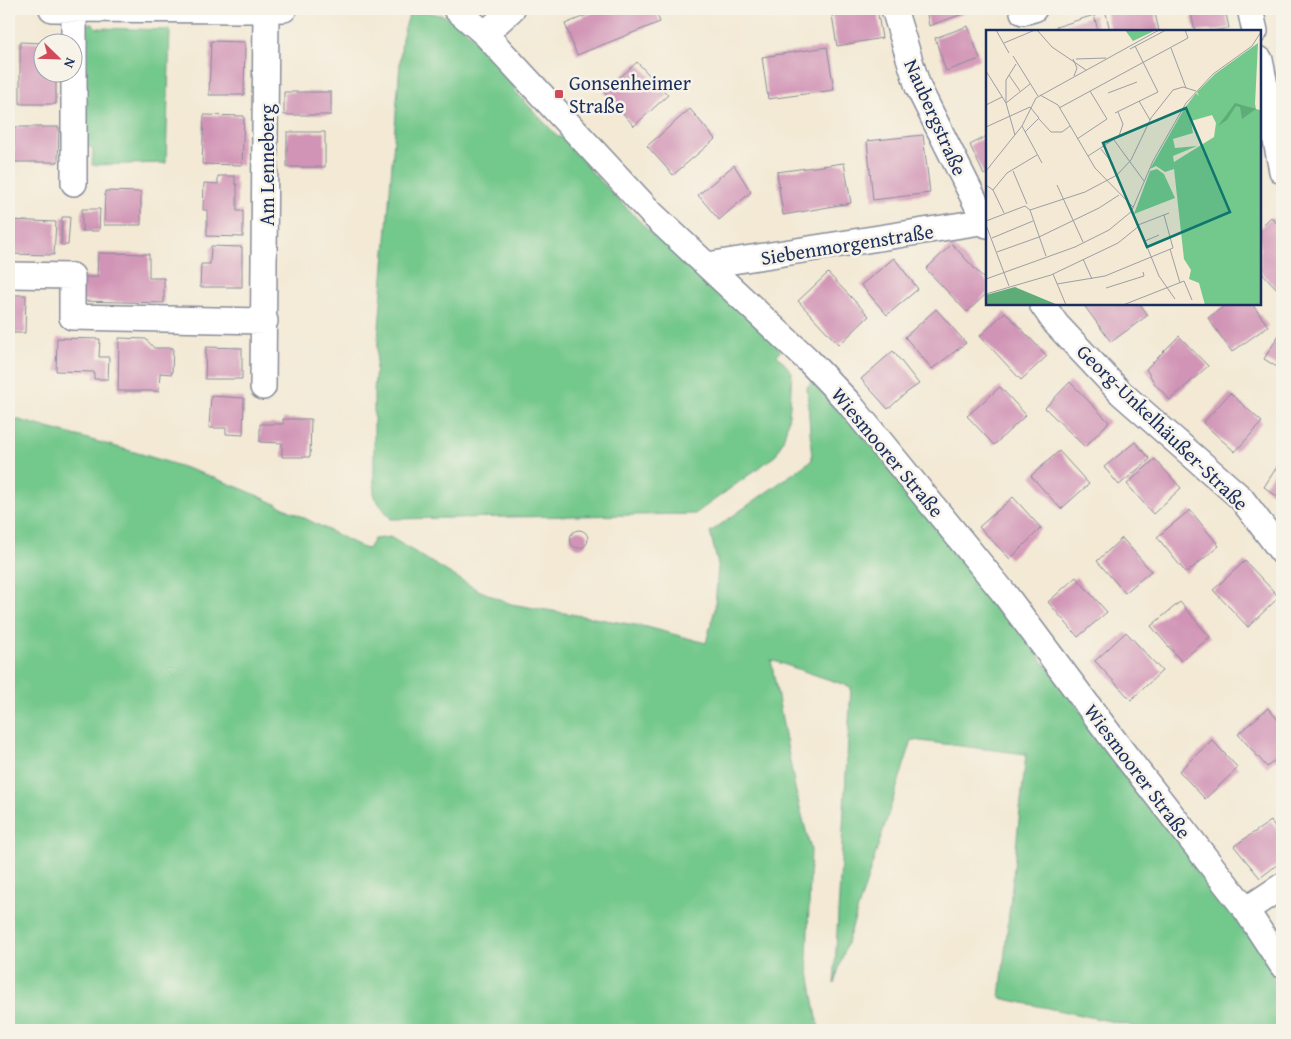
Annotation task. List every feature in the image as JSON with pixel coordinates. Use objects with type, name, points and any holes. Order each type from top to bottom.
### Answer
[{"type":"street","points":[[74,184],[63,9],[265,9]]},
{"type":"street","name":"Am Lenneberg","points":[[263,387],[265,321],[265,9]]},
{"type":"street","points":[[456,9],[485,34],[512,9]]},
{"type":"street","name":"Naubergstraße","points":[[894,9],[918,87],[986,221]]},
{"type":"street","points":[[1250,9],[1254,30]]},
{"type":"street","name":"Wiesmoorer Straße","points":[[485,34],[652,214],[808,360],[848,402],[1004,593],[1122,752],[1246,910],[1282,965]]},
{"type":"street","points":[[1261,72],[1266,130],[1282,171]]},
{"type":"street","name":"Siebenmorgenstraße","points":[[707,265],[986,223]]},
{"type":"street","points":[[9,275],[72,276],[72,317],[265,321]]},
{"type":"street","name":"Georg-Unkelhäußer-Straße","points":[[1043,305],[1056,324],[1121,393],[1241,498],[1282,552]]},
{"type":"street","points":[[1246,910],[1282,886]]},
{"type":"green space","points":[[410,12],[427,12],[445,16],[459,23],[516,81],[515,91],[558,137],[575,138],[587,151],[588,168],[653,235],[666,235],[678,244],[681,260],[706,284],[714,285],[781,350],[777,355],[792,372],[787,426],[775,456],[695,514],[391,519],[374,497],[374,391],[402,38]]},
{"type":"green space","points":[[82,24],[93,24],[97,28],[170,30],[166,163],[92,165],[93,148],[83,145]]},
{"type":"green space","points":[[817,376],[964,564],[967,562],[1276,967],[1270,972],[1282,991],[1282,1030],[1132,1030],[1133,1026],[1000,998],[1026,754],[912,740],[834,984],[851,687],[771,660],[795,788],[811,850],[807,960],[819,1030],[9,1030],[9,417],[199,472],[243,489],[363,548],[368,549],[374,539],[390,537],[476,589],[511,604],[647,627],[706,643],[715,609],[718,565],[710,532],[812,460],[807,387]]},
{"type":"building","points":[[602,9],[655,9],[660,22],[577,55],[565,24]]},
{"type":"building","points":[[831,9],[877,9],[882,38],[837,46]]},
{"type":"building","points":[[926,9],[970,9],[971,11],[929,26]]},
{"type":"building","points":[[1105,9],[1154,9],[1159,30],[1110,30]]},
{"type":"building","points":[[1190,9],[1225,9],[1229,28],[1195,30]]},
{"type":"building","points":[[1094,15],[1098,30],[1054,30],[1053,28]]},
{"type":"building","points":[[968,26],[980,59],[946,71],[935,38]]},
{"type":"building","points":[[211,41],[245,42],[244,95],[209,95]]},
{"type":"building","points":[[20,42],[32,43],[32,82],[56,82],[56,104],[20,104]]},
{"type":"building","points":[[827,47],[834,90],[768,99],[762,57]]},
{"type":"building","points":[[637,62],[668,95],[634,126],[604,92]]},
{"type":"building","points":[[284,92],[331,92],[331,115],[284,115]]},
{"type":"building","points":[[690,109],[715,139],[673,175],[647,146]]},
{"type":"building","points":[[204,115],[244,116],[242,165],[202,164]]},
{"type":"building","points":[[14,127],[59,127],[58,162],[14,162]]},
{"type":"building","points":[[287,132],[325,132],[325,167],[287,167]]},
{"type":"building","points":[[923,135],[930,193],[873,200],[867,141]]},
{"type":"building","points":[[986,137],[986,174],[984,175],[970,145]]},
{"type":"building","points":[[844,163],[851,203],[783,215],[777,172]]},
{"type":"building","points":[[734,165],[751,192],[719,220],[698,195]]},
{"type":"building","points":[[218,176],[235,176],[235,184],[237,184],[237,211],[243,211],[243,237],[207,236],[207,210],[203,210],[204,183],[218,184]]},
{"type":"building","points":[[105,191],[141,192],[141,225],[104,225]]},
{"type":"building","points":[[82,209],[100,209],[99,231],[82,231]]},
{"type":"building","points":[[62,217],[70,217],[68,245],[61,245]]},
{"type":"building","points":[[1271,217],[1282,229],[1282,294],[1261,272],[1261,227]]},
{"type":"building","points":[[9,220],[56,222],[54,255],[9,254]]},
{"type":"building","points":[[952,244],[986,281],[986,294],[967,312],[926,269]]},
{"type":"building","points":[[211,246],[242,247],[242,287],[200,287],[201,264],[210,264]]},
{"type":"building","points":[[98,253],[149,254],[149,278],[164,278],[164,303],[80,301],[81,277],[97,277]]},
{"type":"building","points":[[894,258],[918,289],[887,315],[861,285]]},
{"type":"building","points":[[828,273],[869,316],[839,345],[798,301]]},
{"type":"building","points":[[9,295],[26,295],[25,333],[9,333]]},
{"type":"building","points":[[1084,305],[1141,305],[1148,315],[1111,342]]},
{"type":"building","points":[[1226,305],[1253,305],[1268,326],[1232,352],[1208,318]]},
{"type":"building","points":[[936,309],[966,343],[932,369],[905,337]]},
{"type":"building","points":[[1005,312],[1047,356],[1021,380],[980,336]]},
{"type":"building","points":[[1282,330],[1282,370],[1264,359]]},
{"type":"building","points":[[1179,336],[1208,366],[1170,400],[1155,384],[1146,369]]},
{"type":"building","points":[[57,338],[100,339],[99,357],[109,357],[108,379],[94,379],[94,372],[56,371]]},
{"type":"building","points":[[119,338],[146,339],[154,348],[173,348],[172,374],[160,373],[159,391],[118,391]]},
{"type":"building","points":[[206,347],[242,348],[242,379],[205,379]]},
{"type":"building","points":[[893,351],[919,384],[888,409],[861,379]]},
{"type":"building","points":[[1070,382],[1109,422],[1085,447],[1045,408]]},
{"type":"building","points":[[1000,387],[1026,415],[994,445],[967,416]]},
{"type":"building","points":[[1230,393],[1262,422],[1235,452],[1203,423]]},
{"type":"building","points":[[211,396],[244,398],[243,435],[226,434],[226,428],[209,428]]},
{"type":"building","points":[[283,419],[311,419],[310,457],[282,457],[282,443],[260,442],[260,424],[283,424]]},
{"type":"building","points":[[1135,442],[1150,459],[1119,485],[1104,467]]},
{"type":"building","points":[[1059,451],[1089,484],[1061,509],[1031,476]]},
{"type":"building","points":[[1155,459],[1181,488],[1153,514],[1127,484]]},
{"type":"building","points":[[1282,459],[1282,500],[1264,487]]},
{"type":"building","points":[[1013,497],[1041,528],[1010,559],[979,527]]},
{"type":"building","points":[[1190,510],[1219,546],[1186,573],[1157,537]]},
{"type":"building","points":[[579,530],[585,533],[588,539],[585,545],[579,548],[573,545],[570,539],[573,533]]},
{"type":"building","points":[[1122,538],[1151,571],[1125,593],[1097,561]]},
{"type":"building","points":[[1245,561],[1279,597],[1248,627],[1213,590]]},
{"type":"building","points":[[1076,577],[1107,612],[1078,637],[1048,602]]},
{"type":"building","points":[[1180,602],[1210,637],[1181,661],[1151,626]]},
{"type":"building","points":[[1126,632],[1162,671],[1131,700],[1095,661]]},
{"type":"building","points":[[1268,708],[1282,725],[1282,754],[1267,767],[1238,734]]},
{"type":"building","points":[[1212,740],[1238,768],[1205,799],[1179,771]]},
{"type":"building","points":[[1271,821],[1282,837],[1282,861],[1260,878],[1234,846]]},
{"type":"place","name":"Gonsenheimer Straße","points":[[559,94]]}]
